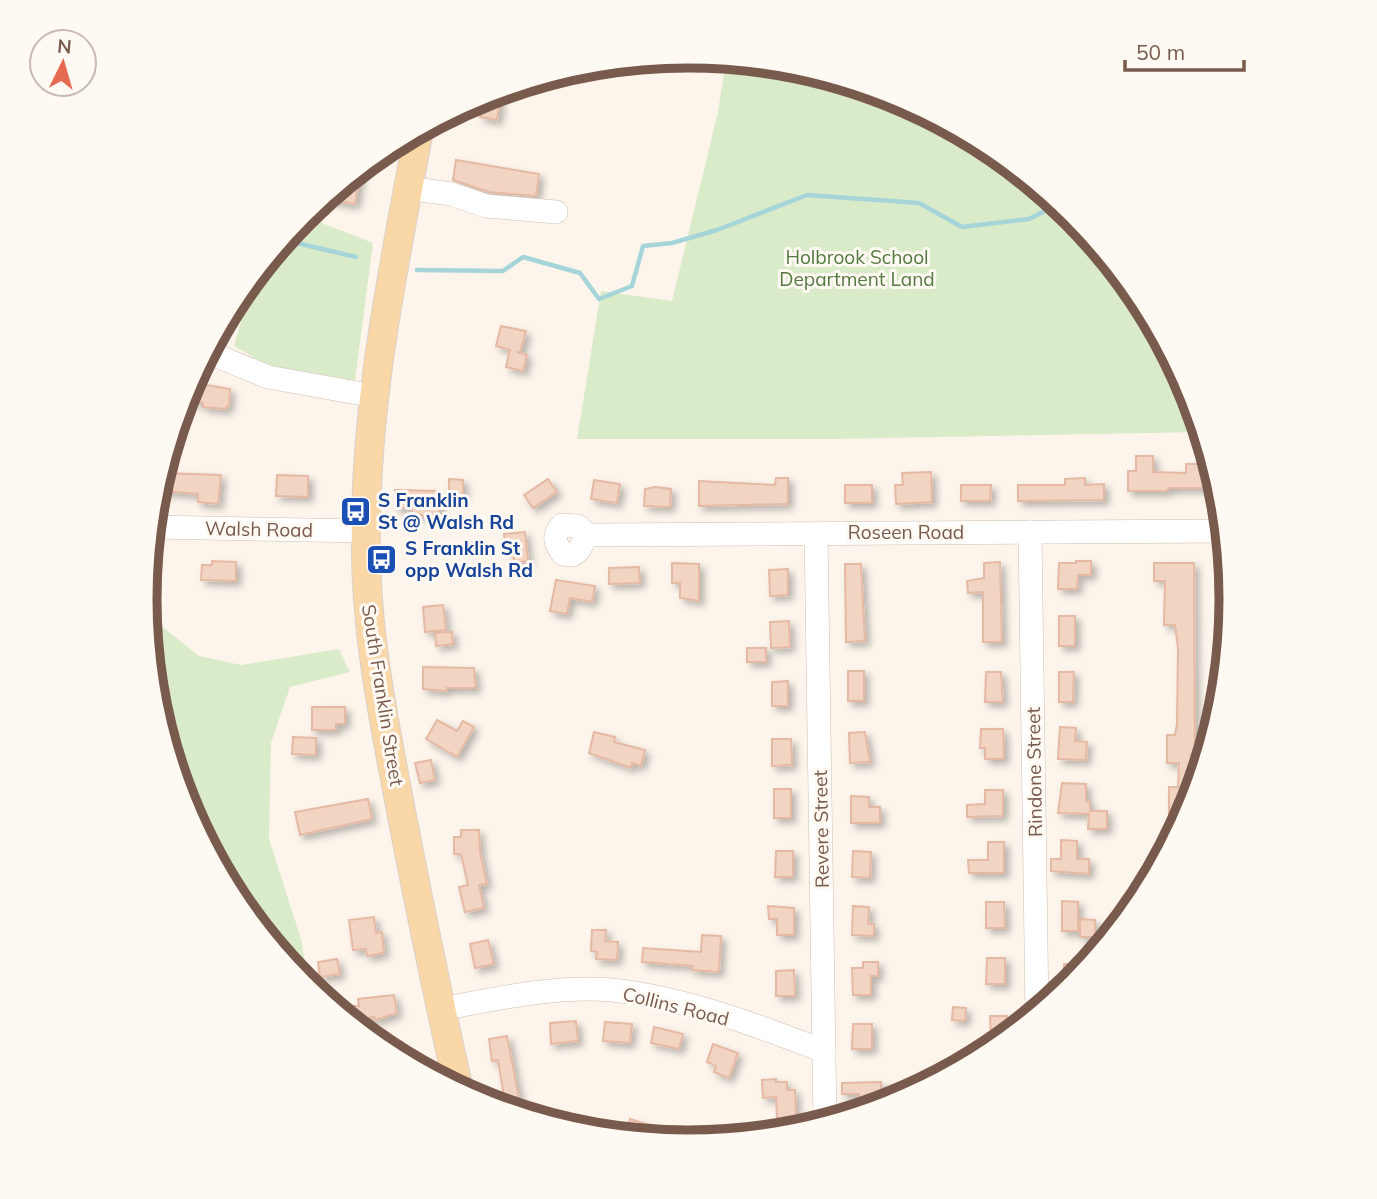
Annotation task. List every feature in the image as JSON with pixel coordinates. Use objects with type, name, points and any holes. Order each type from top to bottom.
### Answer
[{"type":"main road","name":"South Franklin Street","points":[[410,147],[408,188],[386,302],[374,396],[366,531],[368,597],[374,661],[456,1077]]},
{"type":"street","points":[[408,188],[451,194],[486,206],[556,212]]},
{"type":"street","points":[[217,356],[268,377],[374,396]]},
{"type":"street","name":"Walsh Road","points":[[162,527],[366,531]]},
{"type":"street","name":"Rindone Street","points":[[1030,531],[1037,1001]]},
{"type":"street","name":"Roseen Road","points":[[587,535],[1215,531]]},
{"type":"street","name":"Revere Street","points":[[816,534],[825,1113]]},
{"type":"street","name":"Collins Road","points":[[441,1009],[517,995],[610,990],[687,1005],[824,1051]]},
{"type":"green space","name":"Holbrook School Department Land","points":[[725,69],[792,78],[859,96],[892,109],[954,139],[984,158],[1039,200],[1088,249],[1110,276],[1149,334],[1193,432],[831,439],[577,439],[601,291],[672,301],[718,112]]},
{"type":"green space","points":[[316,221],[373,243],[355,380],[269,366],[234,346],[247,304],[289,249]]},
{"type":"green space","points":[[158,623],[199,656],[241,665],[339,649],[350,672],[290,687],[271,743],[269,839],[301,939],[306,967],[247,895],[212,834],[185,770],[175,737],[167,703]]},
{"type":"building","points":[[499,103],[497,120],[480,117],[481,111]]},
{"type":"building","points":[[456,160],[539,174],[536,196],[489,192],[453,180]]},
{"type":"building","points":[[358,183],[355,204],[337,201]]},
{"type":"building","points":[[501,326],[526,331],[520,353],[527,355],[523,371],[506,367],[510,350],[496,346]]},
{"type":"building","points":[[203,384],[230,389],[229,405],[225,409],[203,407],[203,403],[196,402]]},
{"type":"building","points":[[1136,456],[1153,456],[1153,472],[1186,473],[1186,464],[1202,464],[1208,488],[1128,491],[1128,471],[1136,471]]},
{"type":"building","points":[[931,472],[932,502],[896,504],[895,485],[903,485],[902,473]]},
{"type":"building","points":[[172,473],[221,475],[218,504],[198,502],[198,494],[168,491]]},
{"type":"building","points":[[277,475],[308,476],[308,497],[276,496]]},
{"type":"building","points":[[776,478],[788,478],[788,504],[699,506],[699,481],[775,485]]},
{"type":"building","points":[[1085,478],[1085,485],[1104,484],[1104,500],[1018,501],[1018,485],[1065,485],[1065,479]]},
{"type":"building","points":[[449,479],[463,480],[463,496],[449,495]]},
{"type":"building","points":[[548,479],[557,492],[533,508],[524,495]]},
{"type":"building","points":[[594,480],[620,484],[617,503],[591,499]]},
{"type":"building","points":[[845,485],[872,485],[872,503],[845,503]]},
{"type":"building","points":[[961,485],[991,485],[990,501],[961,501]]},
{"type":"building","points":[[645,489],[671,489],[670,507],[644,506]]},
{"type":"building","points":[[395,490],[439,491],[439,515],[412,515],[412,508],[395,508]]},
{"type":"building","points":[[525,532],[528,561],[514,563],[513,551],[506,552],[504,534]]},
{"type":"building","points":[[212,561],[236,562],[236,581],[201,580],[202,565],[212,565]]},
{"type":"building","points":[[1091,561],[1091,575],[1078,575],[1077,589],[1058,589],[1059,563]]},
{"type":"building","points":[[1000,562],[1002,642],[983,642],[983,592],[968,593],[967,581],[984,578],[984,563]]},
{"type":"building","points":[[672,563],[699,564],[699,601],[680,598],[680,583],[672,583]]},
{"type":"building","points":[[1154,563],[1194,563],[1195,761],[1174,814],[1169,814],[1169,787],[1178,787],[1179,763],[1167,763],[1167,735],[1175,735],[1177,724],[1178,648],[1175,625],[1164,625],[1165,581],[1154,581]]},
{"type":"building","points":[[845,564],[861,564],[865,641],[846,642]]},
{"type":"building","points":[[639,567],[640,583],[609,584],[609,568]]},
{"type":"building","points":[[788,569],[788,595],[770,596],[769,570]]},
{"type":"building","points":[[556,580],[595,586],[592,602],[570,598],[567,614],[550,611]]},
{"type":"building","points":[[443,605],[446,630],[425,632],[423,607]]},
{"type":"building","points":[[1059,616],[1075,616],[1075,646],[1059,646]]},
{"type":"building","points":[[789,621],[790,647],[771,648],[770,622]]},
{"type":"building","points":[[452,632],[453,644],[436,646],[435,633]]},
{"type":"building","points":[[747,648],[766,648],[766,662],[747,662]]},
{"type":"building","points":[[423,667],[474,668],[476,688],[447,688],[447,691],[423,689]]},
{"type":"building","points":[[848,671],[864,671],[864,701],[848,701]]},
{"type":"building","points":[[986,672],[1001,672],[1003,702],[985,702]]},
{"type":"building","points":[[1059,672],[1074,672],[1073,702],[1059,702]]},
{"type":"building","points":[[788,681],[788,706],[772,706],[772,682]]},
{"type":"building","points":[[312,707],[345,707],[345,724],[336,724],[336,730],[312,730]]},
{"type":"building","points":[[437,720],[457,731],[463,721],[474,727],[457,757],[426,739]]},
{"type":"building","points":[[1060,727],[1076,728],[1075,741],[1087,742],[1086,760],[1058,759]]},
{"type":"building","points":[[981,729],[1003,729],[1004,759],[985,759],[985,748],[980,748]]},
{"type":"building","points":[[594,732],[615,737],[614,742],[645,750],[641,766],[632,763],[631,768],[589,753]]},
{"type":"building","points":[[865,732],[870,762],[850,763],[849,733]]},
{"type":"building","points":[[293,737],[316,738],[316,755],[292,754]]},
{"type":"building","points":[[772,739],[791,739],[792,765],[772,766]]},
{"type":"building","points":[[431,760],[435,780],[420,783],[415,763]]},
{"type":"building","points":[[1062,783],[1086,784],[1086,801],[1090,802],[1090,811],[1107,811],[1107,829],[1088,829],[1089,814],[1058,813]]},
{"type":"building","points":[[774,789],[791,789],[791,818],[774,818]]},
{"type":"building","points":[[985,790],[1003,790],[1003,816],[967,817],[967,805],[985,804]]},
{"type":"building","points":[[851,796],[869,797],[869,807],[880,807],[880,823],[851,823]]},
{"type":"building","points":[[368,799],[372,819],[300,835],[295,812]]},
{"type":"building","points":[[461,830],[479,830],[480,852],[487,884],[479,885],[484,908],[465,912],[459,887],[468,885],[461,854],[454,854],[454,837],[461,837]]},
{"type":"building","points":[[1061,840],[1077,841],[1077,859],[1089,859],[1089,874],[1051,871],[1051,859],[1061,859]]},
{"type":"building","points":[[988,842],[1004,842],[1004,873],[969,873],[968,860],[988,860]]},
{"type":"building","points":[[776,851],[793,851],[793,877],[775,877]]},
{"type":"building","points":[[853,851],[871,852],[870,878],[852,877]]},
{"type":"building","points":[[1062,901],[1078,902],[1078,931],[1062,931]]},
{"type":"building","points":[[986,902],[1004,902],[1005,928],[986,928]]},
{"type":"building","points":[[768,906],[794,908],[794,935],[777,935],[777,919],[769,919]]},
{"type":"building","points":[[853,906],[869,907],[868,924],[874,924],[874,936],[852,935]]},
{"type":"building","points":[[374,917],[376,933],[382,932],[384,953],[367,956],[366,949],[353,950],[349,920]]},
{"type":"building","points":[[1080,919],[1095,920],[1095,937],[1080,937]]},
{"type":"building","points":[[592,930],[606,930],[605,941],[618,942],[617,960],[596,959],[597,952],[591,951]]},
{"type":"building","points":[[702,935],[721,936],[719,972],[692,970],[693,966],[642,962],[643,948],[701,952]]},
{"type":"building","points":[[488,940],[494,964],[475,968],[470,944]]},
{"type":"building","points":[[987,958],[1005,958],[1005,984],[986,984]]},
{"type":"building","points":[[337,959],[340,974],[320,977],[318,962]]},
{"type":"building","points":[[863,962],[878,962],[878,976],[871,976],[871,995],[853,995],[852,968],[863,968]]},
{"type":"building","points":[[1064,964],[1074,965],[1064,975]]},
{"type":"building","points":[[794,970],[795,996],[776,996],[776,971]]},
{"type":"building","points":[[394,995],[397,1013],[375,1020],[374,1017],[362,1019],[355,1013],[354,1006],[359,1006],[358,999]]},
{"type":"building","points":[[953,1007],[966,1008],[965,1021],[952,1020]]},
{"type":"building","points":[[990,1016],[1007,1016],[1006,1025],[991,1036]]},
{"type":"building","points":[[576,1021],[578,1041],[551,1044],[550,1023]]},
{"type":"building","points":[[605,1022],[632,1024],[630,1043],[603,1041]]},
{"type":"building","points":[[853,1024],[872,1024],[872,1049],[852,1049]]},
{"type":"building","points":[[654,1027],[683,1034],[679,1049],[651,1043]]},
{"type":"building","points":[[507,1036],[519,1103],[504,1098],[498,1060],[492,1061],[489,1039]]},
{"type":"building","points":[[713,1044],[738,1053],[729,1078],[714,1072],[716,1066],[707,1062]]},
{"type":"building","points":[[776,1079],[776,1082],[787,1082],[787,1090],[795,1090],[796,1117],[777,1118],[776,1097],[763,1098],[762,1080]]},
{"type":"building","points":[[881,1082],[881,1093],[859,1103],[859,1094],[842,1094],[842,1083]]},
{"type":"building","points":[[550,1111],[585,1121],[551,1113]]},
{"type":"building","points":[[630,1119],[667,1130],[654,1130],[628,1127]]},
{"type":"waterway","points":[[417,270],[503,271],[523,257],[580,273],[599,299],[632,286],[643,246],[672,243],[717,230],[807,195],[919,203],[962,227],[1029,219],[1049,209]]},
{"type":"waterway","points":[[295,243],[356,257]]},
{"type":"place","name":"S Franklin St @ Walsh Rd","points":[[355,511]]},
{"type":"place","name":"S Franklin St opp Walsh Rd","points":[[382,559]]}]
